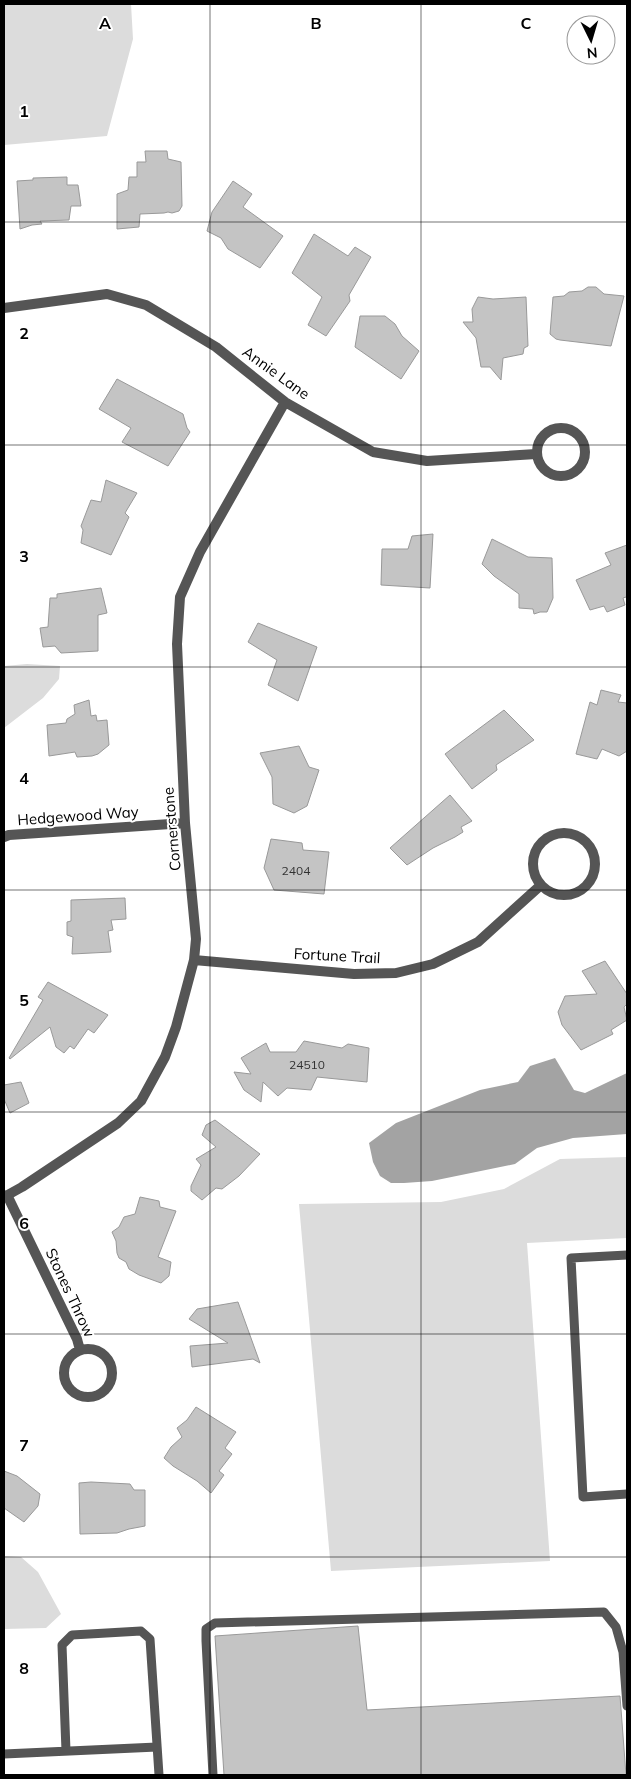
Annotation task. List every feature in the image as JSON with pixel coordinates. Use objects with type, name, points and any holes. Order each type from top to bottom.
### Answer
[{"type":"street","name":"Annie Lane","points":[[4,308],[107,294],[146,305],[216,347],[285,402],[374,452],[427,461],[536,454]]},
{"type":"street","name":"Cornerstone","points":[[5,1196],[22,1187],[118,1123],[140,1102],[165,1057],[176,1027],[194,960],[196,939],[185,823],[177,644],[180,597],[200,552],[285,402]]},
{"type":"street","points":[[563,428],[576,432],[580,436],[585,445],[586,453],[584,461],[577,471],[565,477],[554,476],[545,471],[536,454],[538,444],[544,434],[553,429],[563,428]]},
{"type":"street","name":"Hedgewood Way","points":[[4,837],[9,835],[185,823]]},
{"type":"street","points":[[566,833],[579,836],[588,844],[593,851],[595,860],[595,871],[590,882],[578,892],[564,895],[550,892],[541,885],[536,878],[533,863],[535,853],[540,844],[552,835],[566,833]]},
{"type":"street","name":"Fortune Trail","points":[[194,960],[354,974],[396,973],[433,964],[478,942],[541,885]]},
{"type":"street","name":"Stones Throw","points":[[5,1196],[77,1339],[80,1350]]},
{"type":"street","name":"Stones Throw","points":[[90,1348],[103,1353],[112,1365],[113,1374],[111,1382],[104,1392],[92,1398],[81,1397],[71,1392],[64,1381],[64,1364],[71,1355],[80,1350],[90,1348]]},
{"type":"lane","points":[[627,1255],[571,1258],[583,1497],[627,1494]]},
{"type":"lane","points":[[213,1775],[206,1629],[215,1623],[604,1612],[616,1627],[623,1652],[627,1706]]},
{"type":"lane","points":[[66,1751],[62,1645],[72,1635],[141,1631],[150,1639],[159,1775]]},
{"type":"lane","points":[[4,1754],[157,1747]]},
{"type":"shaded area","points":[[4,4],[131,4],[133,39],[107,136],[4,145]]},
{"type":"shaded area","points":[[27,664],[60,666],[59,679],[43,698],[4,728],[4,666]]},
{"type":"shaded area","points":[[555,1058],[574,1090],[585,1093],[627,1073],[627,1134],[573,1138],[537,1148],[515,1164],[432,1181],[391,1183],[380,1176],[373,1162],[369,1143],[396,1123],[480,1090],[518,1082],[530,1066]]},
{"type":"shaded area","points":[[627,1157],[627,1238],[527,1243],[550,1561],[331,1571],[299,1204],[441,1202],[504,1189],[560,1159]]},
{"type":"shaded area","points":[[4,1556],[21,1557],[38,1572],[61,1614],[46,1628],[4,1629]]},
{"type":"building","points":[[145,151],[167,151],[168,159],[181,162],[182,206],[179,211],[172,213],[140,214],[139,227],[117,229],[117,194],[128,190],[129,177],[137,177],[137,162],[146,162]]},
{"type":"building","points":[[67,177],[67,185],[78,185],[81,206],[71,206],[69,220],[40,221],[42,224],[20,229],[17,181],[33,180],[33,178]]},
{"type":"building","points":[[233,181],[252,194],[243,207],[283,236],[260,268],[228,249],[221,238],[207,231],[212,212]]},
{"type":"building","points":[[314,234],[348,256],[355,247],[371,257],[349,295],[350,301],[326,336],[308,325],[322,297],[292,273]]},
{"type":"building","points":[[588,287],[596,287],[604,294],[624,296],[611,346],[560,340],[550,334],[553,297],[564,296],[569,292],[582,291]]},
{"type":"building","points":[[478,297],[493,299],[526,297],[528,346],[524,348],[523,354],[503,358],[501,380],[490,367],[481,367],[476,338],[463,322],[473,322],[472,309]]},
{"type":"building","points":[[360,316],[385,316],[395,324],[402,336],[419,351],[401,379],[355,347]]},
{"type":"building","points":[[117,379],[183,414],[190,432],[168,466],[122,442],[131,428],[99,409]]},
{"type":"building","points":[[106,480],[137,493],[125,513],[129,517],[111,555],[81,543],[83,530],[81,526],[91,500],[101,502]]},
{"type":"building","points":[[433,534],[430,588],[381,585],[382,549],[408,549],[412,536]]},
{"type":"building","points":[[492,539],[528,557],[552,558],[553,598],[547,612],[534,614],[533,609],[519,608],[519,594],[494,576],[482,564]]},
{"type":"building","points":[[627,545],[627,599],[626,597],[623,598],[625,605],[607,612],[604,606],[590,610],[576,580],[611,565],[605,553]]},
{"type":"building","points":[[101,588],[107,613],[98,615],[98,651],[61,653],[55,646],[43,647],[40,628],[48,627],[50,598],[57,598],[57,594]]},
{"type":"building","points":[[258,623],[317,647],[298,701],[268,685],[277,660],[248,642]]},
{"type":"building","points":[[601,690],[621,695],[618,702],[627,703],[627,751],[619,756],[602,749],[597,759],[576,754],[590,702],[597,705]]},
{"type":"building","points":[[89,700],[91,716],[96,715],[97,721],[107,720],[109,745],[98,754],[92,756],[77,757],[75,752],[49,756],[47,725],[66,723],[67,719],[75,714],[74,705]]},
{"type":"building","points":[[504,710],[534,740],[496,765],[497,770],[472,789],[445,754]]},
{"type":"building","points":[[299,746],[309,767],[319,770],[307,806],[294,813],[273,804],[272,777],[260,753]]},
{"type":"building","points":[[450,795],[472,821],[461,827],[463,832],[407,865],[390,848]]},
{"type":"building","points":[[271,839],[302,843],[303,850],[329,852],[324,894],[274,890],[264,868]]},
{"type":"building","points":[[125,898],[126,919],[111,920],[113,930],[108,931],[111,952],[72,954],[73,937],[67,935],[67,922],[71,921],[71,900]]},
{"type":"building","points":[[605,961],[627,994],[627,1004],[624,1007],[627,1020],[611,1030],[613,1034],[581,1050],[562,1025],[558,1012],[565,996],[597,994],[582,971]]},
{"type":"building","points":[[48,982],[108,1015],[94,1033],[88,1029],[74,1049],[70,1046],[64,1053],[56,1047],[50,1027],[10,1059],[43,1000],[38,997]]},
{"type":"building","points":[[304,1041],[342,1048],[348,1044],[369,1048],[367,1082],[317,1077],[311,1090],[287,1088],[278,1096],[263,1082],[261,1102],[244,1090],[234,1072],[251,1074],[241,1058],[266,1043],[270,1052],[296,1052]]},
{"type":"building","points":[[21,1082],[29,1103],[10,1113],[4,1099],[4,1085]]},
{"type":"building","points":[[215,1120],[260,1154],[239,1176],[222,1189],[216,1188],[202,1200],[191,1191],[191,1186],[201,1165],[196,1159],[216,1147],[202,1135],[206,1125]]},
{"type":"building","points":[[140,1197],[159,1201],[160,1207],[176,1211],[158,1257],[171,1262],[169,1276],[161,1283],[129,1269],[126,1262],[119,1258],[117,1253],[116,1241],[112,1232],[119,1227],[124,1217],[135,1214]]},
{"type":"building","points":[[238,1302],[260,1363],[253,1359],[192,1367],[190,1346],[228,1343],[189,1319],[197,1309]]},
{"type":"building","points":[[196,1407],[236,1432],[225,1448],[232,1454],[219,1471],[224,1475],[211,1493],[164,1458],[171,1447],[182,1437],[177,1428],[187,1420]]},
{"type":"building","points":[[4,1471],[17,1476],[40,1494],[38,1506],[24,1522],[4,1508]]},
{"type":"building","points":[[79,1483],[130,1484],[134,1490],[145,1490],[145,1526],[117,1533],[80,1534]]},
{"type":"building","points":[[358,1626],[367,1710],[620,1696],[626,1775],[224,1775],[215,1636]]}]
